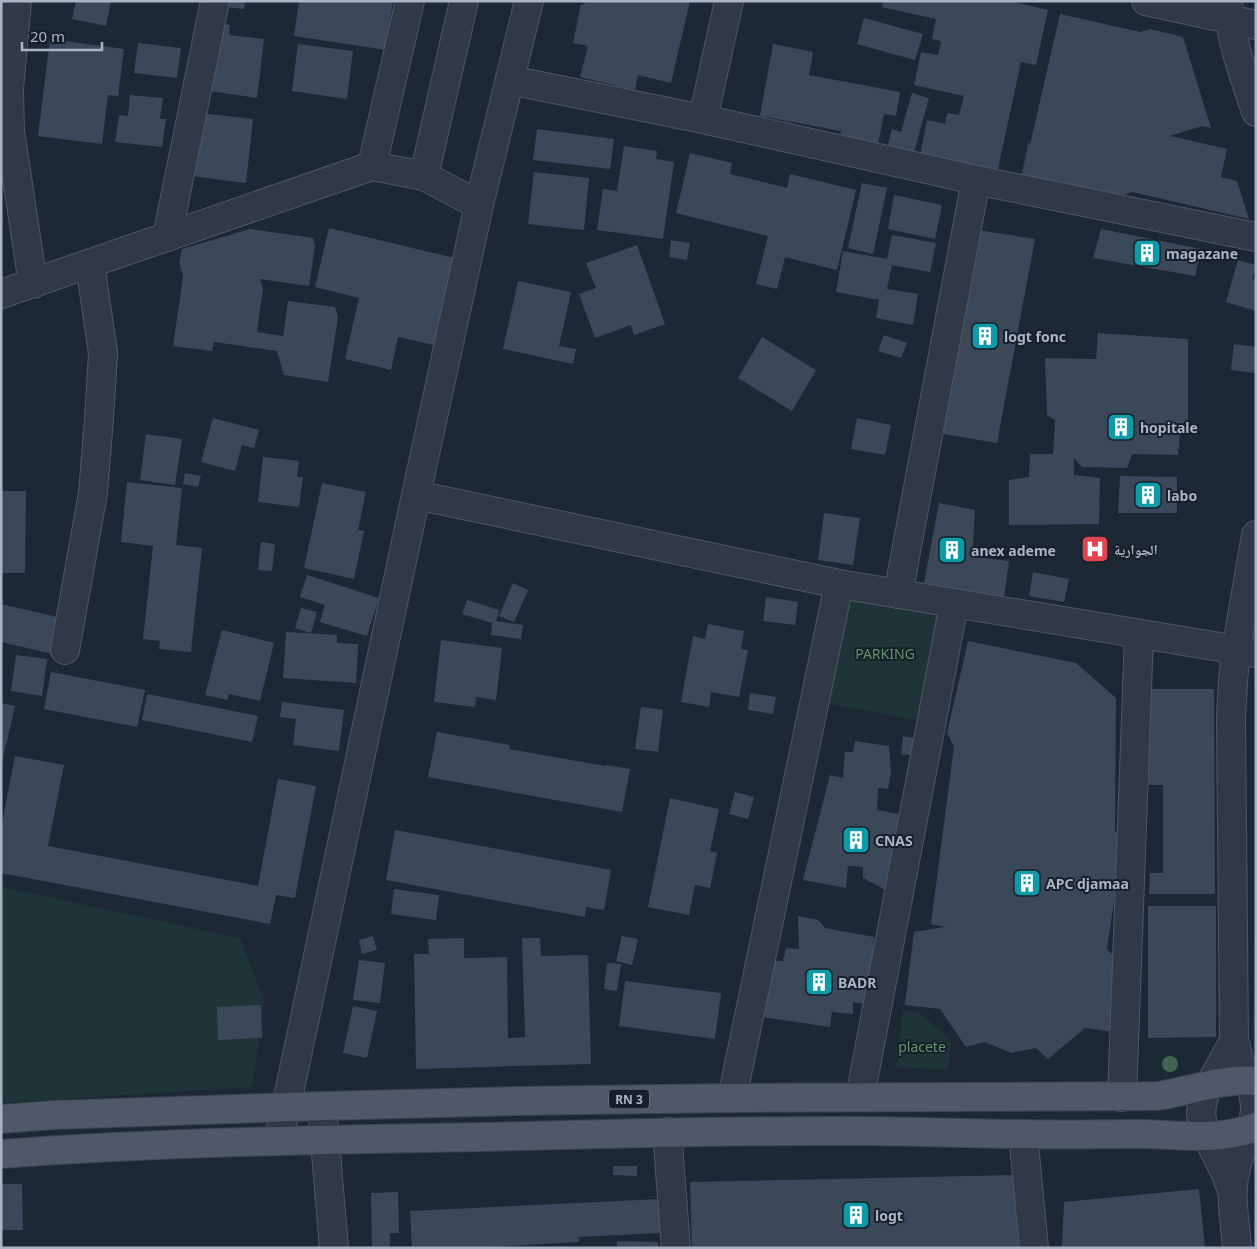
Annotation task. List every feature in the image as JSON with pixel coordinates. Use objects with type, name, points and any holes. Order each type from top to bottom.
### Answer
[{"type":"main road","name":"RN 3","points":[[1,1119],[54,1115],[322,1106],[732,1098],[1158,1096],[1234,1080],[1252,1081]]},
{"type":"main road","points":[[1,1154],[51,1150],[278,1141],[765,1130],[1207,1136],[1228,1135],[1254,1127]]},
{"type":"street","points":[[17,1],[9,89],[10,130],[32,284]]},
{"type":"street","points":[[167,237],[216,1]]},
{"type":"street","points":[[372,166],[410,1]]},
{"type":"street","points":[[424,176],[464,1]]},
{"type":"street","points":[[278,1141],[416,495],[480,205],[529,1]]},
{"type":"street","points":[[703,119],[729,1]]},
{"type":"street","points":[[1146,1],[1228,10],[1256,25]]},
{"type":"street","points":[[1228,10],[1234,46],[1256,112]]},
{"type":"street","points":[[510,80],[703,119],[976,180],[1256,237]]},
{"type":"street","points":[[1,294],[372,166],[424,176],[480,205]]},
{"type":"street","points":[[898,594],[976,180]]},
{"type":"street","points":[[65,650],[93,493],[99,419],[103,353],[90,264]]},
{"type":"street","points":[[416,495],[839,584],[1246,652]]},
{"type":"street","points":[[1232,1191],[1238,1161],[1254,1127],[1255,1110],[1252,1081],[1238,1056],[1234,1041],[1231,718],[1233,681],[1246,652],[1256,536]]},
{"type":"street","points":[[732,1098],[839,584]]},
{"type":"street","points":[[860,1097],[954,604]]},
{"type":"street","points":[[1122,1097],[1139,634]]},
{"type":"street","points":[[1234,1041],[1209,1085],[1202,1104],[1201,1114],[1207,1136],[1232,1191],[1237,1248]]},
{"type":"street","points":[[322,1106],[334,1248]]},
{"type":"street","points":[[667,1132],[676,1248]]},
{"type":"street","points":[[1023,1134],[1034,1248]]},
{"type":"green space","name":"PARKING","points":[[841,588],[952,605],[932,723],[814,701]]},
{"type":"green space","points":[[1,887],[240,938],[264,1001],[252,1087],[1,1103]]},
{"type":"green space","points":[[1256,899],[1256,1044],[1253,1043]]},
{"type":"green space","name":"placete","points":[[903,1010],[917,1011],[951,1040],[948,1070],[896,1067]]},
{"type":"building","points":[[76,1],[111,1],[106,26],[72,19]]},
{"type":"building","points":[[208,1],[245,1],[244,9],[207,5]]},
{"type":"building","points":[[299,1],[393,1],[386,50],[294,36]]},
{"type":"building","points":[[585,1],[690,1],[671,83],[638,75],[635,90],[580,77],[588,46],[573,43],[581,4],[584,5]]},
{"type":"building","points":[[883,1],[1009,1],[1048,10],[1036,65],[1021,62],[996,178],[920,156],[927,120],[945,124],[947,113],[959,115],[964,96],[914,85],[921,52],[938,55],[941,41],[932,39],[936,19],[882,7]]},
{"type":"building","points":[[1060,14],[1140,32],[1150,29],[1183,37],[1211,128],[1202,126],[1170,136],[1227,149],[1221,177],[1237,181],[1249,219],[1132,192],[1113,198],[1021,177]]},
{"type":"building","points":[[864,18],[923,34],[915,60],[857,44]]},
{"type":"building","points":[[210,22],[230,25],[229,35],[264,39],[257,98],[202,90]]},
{"type":"building","points":[[50,39],[124,49],[118,96],[108,95],[102,144],[38,136]]},
{"type":"building","points":[[138,43],[181,48],[177,78],[134,73]]},
{"type":"building","points":[[298,44],[353,51],[347,99],[292,91]]},
{"type":"building","points":[[773,44],[813,52],[809,75],[900,92],[896,116],[884,114],[878,144],[840,137],[841,131],[760,116]]},
{"type":"building","points":[[912,93],[929,98],[913,156],[887,148],[892,129],[901,132]]},
{"type":"building","points":[[130,95],[163,98],[160,119],[166,119],[162,147],[115,142],[119,115],[128,116]]},
{"type":"building","points":[[199,113],[253,119],[246,183],[191,176]]},
{"type":"building","points":[[537,129],[614,139],[610,169],[533,160]]},
{"type":"building","points":[[624,146],[657,151],[656,159],[674,162],[663,239],[597,230],[603,189],[617,191]]},
{"type":"building","points":[[690,153],[732,163],[730,174],[787,188],[790,174],[856,190],[837,270],[785,257],[777,289],[756,284],[768,236],[676,213]]},
{"type":"building","points":[[534,172],[589,178],[584,230],[528,224]]},
{"type":"building","points":[[862,183],[887,188],[873,254],[848,248]]},
{"type":"building","points":[[894,195],[942,205],[935,239],[888,229]]},
{"type":"building","points":[[329,228],[463,260],[442,347],[398,337],[391,370],[345,359],[359,298],[315,287]]},
{"type":"building","points":[[250,229],[313,238],[315,245],[309,286],[260,279],[263,289],[257,332],[283,336],[288,301],[335,307],[338,317],[328,382],[284,375],[277,351],[214,342],[212,351],[173,346],[183,276],[179,262],[182,249]]},
{"type":"building","name":"logt fonc","points":[[972,229],[1035,239],[997,443],[937,433]]},
{"type":"building","name":"magazane","points":[[1101,229],[1201,249],[1195,276],[1093,258]]},
{"type":"building","points":[[892,235],[936,243],[930,272],[892,265],[887,289],[918,294],[913,325],[876,318],[879,300],[836,292],[843,251],[887,259]]},
{"type":"building","points":[[671,240],[690,243],[687,260],[669,257]]},
{"type":"building","points":[[637,245],[665,324],[634,335],[631,325],[595,338],[579,294],[596,288],[586,263]]},
{"type":"building","points":[[1238,260],[1256,265],[1252,279],[1256,280],[1256,311],[1226,302]]},
{"type":"building","points":[[518,281],[571,292],[559,346],[576,349],[573,364],[503,349]]},
{"type":"building","name":"hopitale","points":[[1098,333],[1188,339],[1188,433],[1180,433],[1178,455],[1132,454],[1127,468],[1082,467],[1074,458],[1074,475],[1100,478],[1099,524],[1009,525],[1009,480],[1029,477],[1030,454],[1053,454],[1055,420],[1047,415],[1045,358],[1096,359]]},
{"type":"building","points":[[884,335],[907,343],[901,358],[878,351]]},
{"type":"building","points":[[762,337],[816,370],[792,411],[738,378]]},
{"type":"building","points":[[1234,344],[1256,347],[1256,373],[1231,370]]},
{"type":"building","points":[[213,418],[259,430],[254,448],[242,445],[235,471],[201,462]]},
{"type":"building","points":[[857,418],[891,425],[885,455],[851,449]]},
{"type":"building","points":[[146,434],[182,439],[175,485],[140,480]]},
{"type":"building","points":[[263,457],[299,461],[297,477],[303,477],[299,507],[258,502]]},
{"type":"building","points":[[185,473],[201,476],[198,487],[183,484]]},
{"type":"building","name":"labo","points":[[1120,476],[1177,477],[1177,513],[1118,513]]},
{"type":"building","points":[[127,482],[182,488],[176,545],[202,548],[191,652],[159,649],[160,641],[143,639],[153,546],[121,542]]},
{"type":"building","points":[[322,483],[366,492],[358,530],[364,531],[354,579],[304,568]]},
{"type":"building","points":[[1,491],[26,491],[25,573],[1,573]]},
{"type":"building","name":"anex ademe","points":[[939,503],[975,510],[973,544],[976,557],[1009,561],[1004,598],[924,583]]},
{"type":"building","points":[[824,513],[860,518],[853,565],[818,560]]},
{"type":"building","points":[[261,542],[275,544],[272,571],[258,570]]},
{"type":"building","points":[[1033,572],[1069,579],[1064,602],[1029,596]]},
{"type":"building","points":[[307,575],[379,598],[367,636],[320,622],[325,605],[300,597]]},
{"type":"building","points":[[513,583],[528,590],[514,622],[499,616]]},
{"type":"building","points":[[766,597],[798,602],[795,625],[763,621]]},
{"type":"building","points":[[467,600],[499,610],[496,621],[523,625],[521,639],[491,635],[492,623],[462,614]]},
{"type":"building","points":[[1,604],[61,618],[53,654],[1,642]]},
{"type":"building","points":[[301,608],[317,612],[311,633],[295,628]]},
{"type":"building","points":[[708,624],[744,631],[741,649],[748,650],[739,697],[711,692],[709,707],[681,702],[693,636],[705,639]]},
{"type":"building","points":[[222,630],[274,643],[260,701],[229,694],[227,700],[205,695]]},
{"type":"building","points":[[286,632],[337,635],[337,643],[358,644],[356,683],[283,678]]},
{"type":"building","points":[[441,640],[502,648],[496,700],[476,697],[475,707],[434,702]]},
{"type":"building","name":"APC djamaa","points":[[968,641],[1076,663],[1116,698],[1115,831],[1123,842],[1107,949],[1120,963],[1114,1032],[1085,1028],[1048,1059],[1036,1048],[1011,1053],[985,1042],[966,1047],[940,1009],[905,1005],[914,932],[945,927],[931,924],[954,746],[947,733]]},
{"type":"building","points":[[16,655],[47,659],[42,696],[11,691]]},
{"type":"building","points":[[51,672],[145,690],[137,727],[44,709]]},
{"type":"building","points":[[1149,689],[1214,689],[1215,894],[1149,894],[1150,873],[1163,873],[1163,785],[1149,785]]},
{"type":"building","points":[[750,693],[776,697],[773,714],[748,710]]},
{"type":"building","points":[[147,694],[258,716],[252,742],[142,720]]},
{"type":"building","points":[[282,702],[344,710],[339,751],[293,745],[296,719],[280,717]]},
{"type":"building","points":[[1,703],[15,706],[2,763],[1,763]]},
{"type":"building","points":[[641,707],[663,710],[658,752],[635,749]]},
{"type":"building","points":[[437,732],[510,745],[509,749],[630,769],[622,812],[428,777]]},
{"type":"building","points":[[903,736],[918,739],[916,756],[901,754]]},
{"type":"building","name":"CNAS","points":[[855,741],[889,746],[891,772],[888,789],[878,788],[877,810],[904,815],[887,891],[863,878],[863,867],[848,866],[846,888],[803,880],[830,775],[843,778],[845,752],[853,752]]},
{"type":"building","points":[[15,756],[64,765],[48,846],[258,886],[278,779],[316,786],[295,898],[276,895],[270,924],[1,873],[1,828]]},
{"type":"building","points":[[735,792],[754,797],[748,819],[729,814]]},
{"type":"building","points":[[670,798],[719,809],[710,851],[717,853],[710,888],[695,885],[689,915],[648,907]]},
{"type":"building","points":[[395,830],[611,870],[604,910],[586,907],[585,917],[386,880]]},
{"type":"building","points":[[394,889],[439,895],[436,920],[391,914]]},
{"type":"building","points":[[1148,906],[1216,906],[1216,1037],[1148,1038]]},
{"type":"building","name":"BADR","points":[[798,916],[818,920],[825,928],[874,937],[869,1005],[853,1002],[853,1014],[832,1012],[830,1027],[762,1017],[770,961],[783,961],[786,948],[799,949]]},
{"type":"building","points":[[373,936],[377,950],[362,954],[359,940]]},
{"type":"building","points":[[622,936],[638,939],[632,965],[616,961]]},
{"type":"building","points":[[464,938],[464,958],[507,957],[508,1038],[525,1037],[522,938],[540,938],[541,956],[588,955],[591,1064],[416,1069],[414,954],[429,954],[428,939]]},
{"type":"building","points":[[359,960],[385,963],[380,1003],[353,1000]]},
{"type":"building","points":[[607,963],[621,964],[617,991],[604,989]]},
{"type":"building","points":[[625,981],[721,993],[715,1039],[619,1026]]},
{"type":"building","points":[[261,1005],[262,1038],[218,1040],[217,1007]]},
{"type":"building","points":[[353,1006],[377,1011],[367,1058],[343,1053]]},
{"type":"building","points":[[613,1166],[637,1166],[637,1176],[613,1175]]},
{"type":"building","name":"logt","points":[[1016,1175],[1023,1248],[692,1248],[690,1182]]},
{"type":"building","points":[[1,1184],[22,1184],[23,1230],[1,1230]]},
{"type":"building","points":[[1199,1189],[1205,1248],[1062,1248],[1064,1202]]},
{"type":"building","points":[[398,1192],[399,1233],[390,1233],[390,1248],[372,1248],[371,1193]]},
{"type":"building","points":[[660,1199],[662,1233],[579,1237],[579,1242],[472,1248],[412,1248],[410,1211]]},
{"type":"building","points":[[617,1241],[658,1242],[658,1248],[617,1248]]},
{"type":"place","name":"magazane","points":[[1147,253]]},
{"type":"place","name":"logt fonc","points":[[985,336]]},
{"type":"place","name":"hopitale","points":[[1121,427]]},
{"type":"place","name":"labo","points":[[1148,495]]},
{"type":"place","name":"الجوارية","points":[[1095,549]]},
{"type":"place","name":"anex ademe","points":[[952,550]]},
{"type":"place","name":"CNAS","points":[[856,840]]},
{"type":"place","name":"APC djamaa","points":[[1027,883]]},
{"type":"place","name":"BADR","points":[[819,982]]},
{"type":"place","name":"logt","points":[[856,1215]]}]
